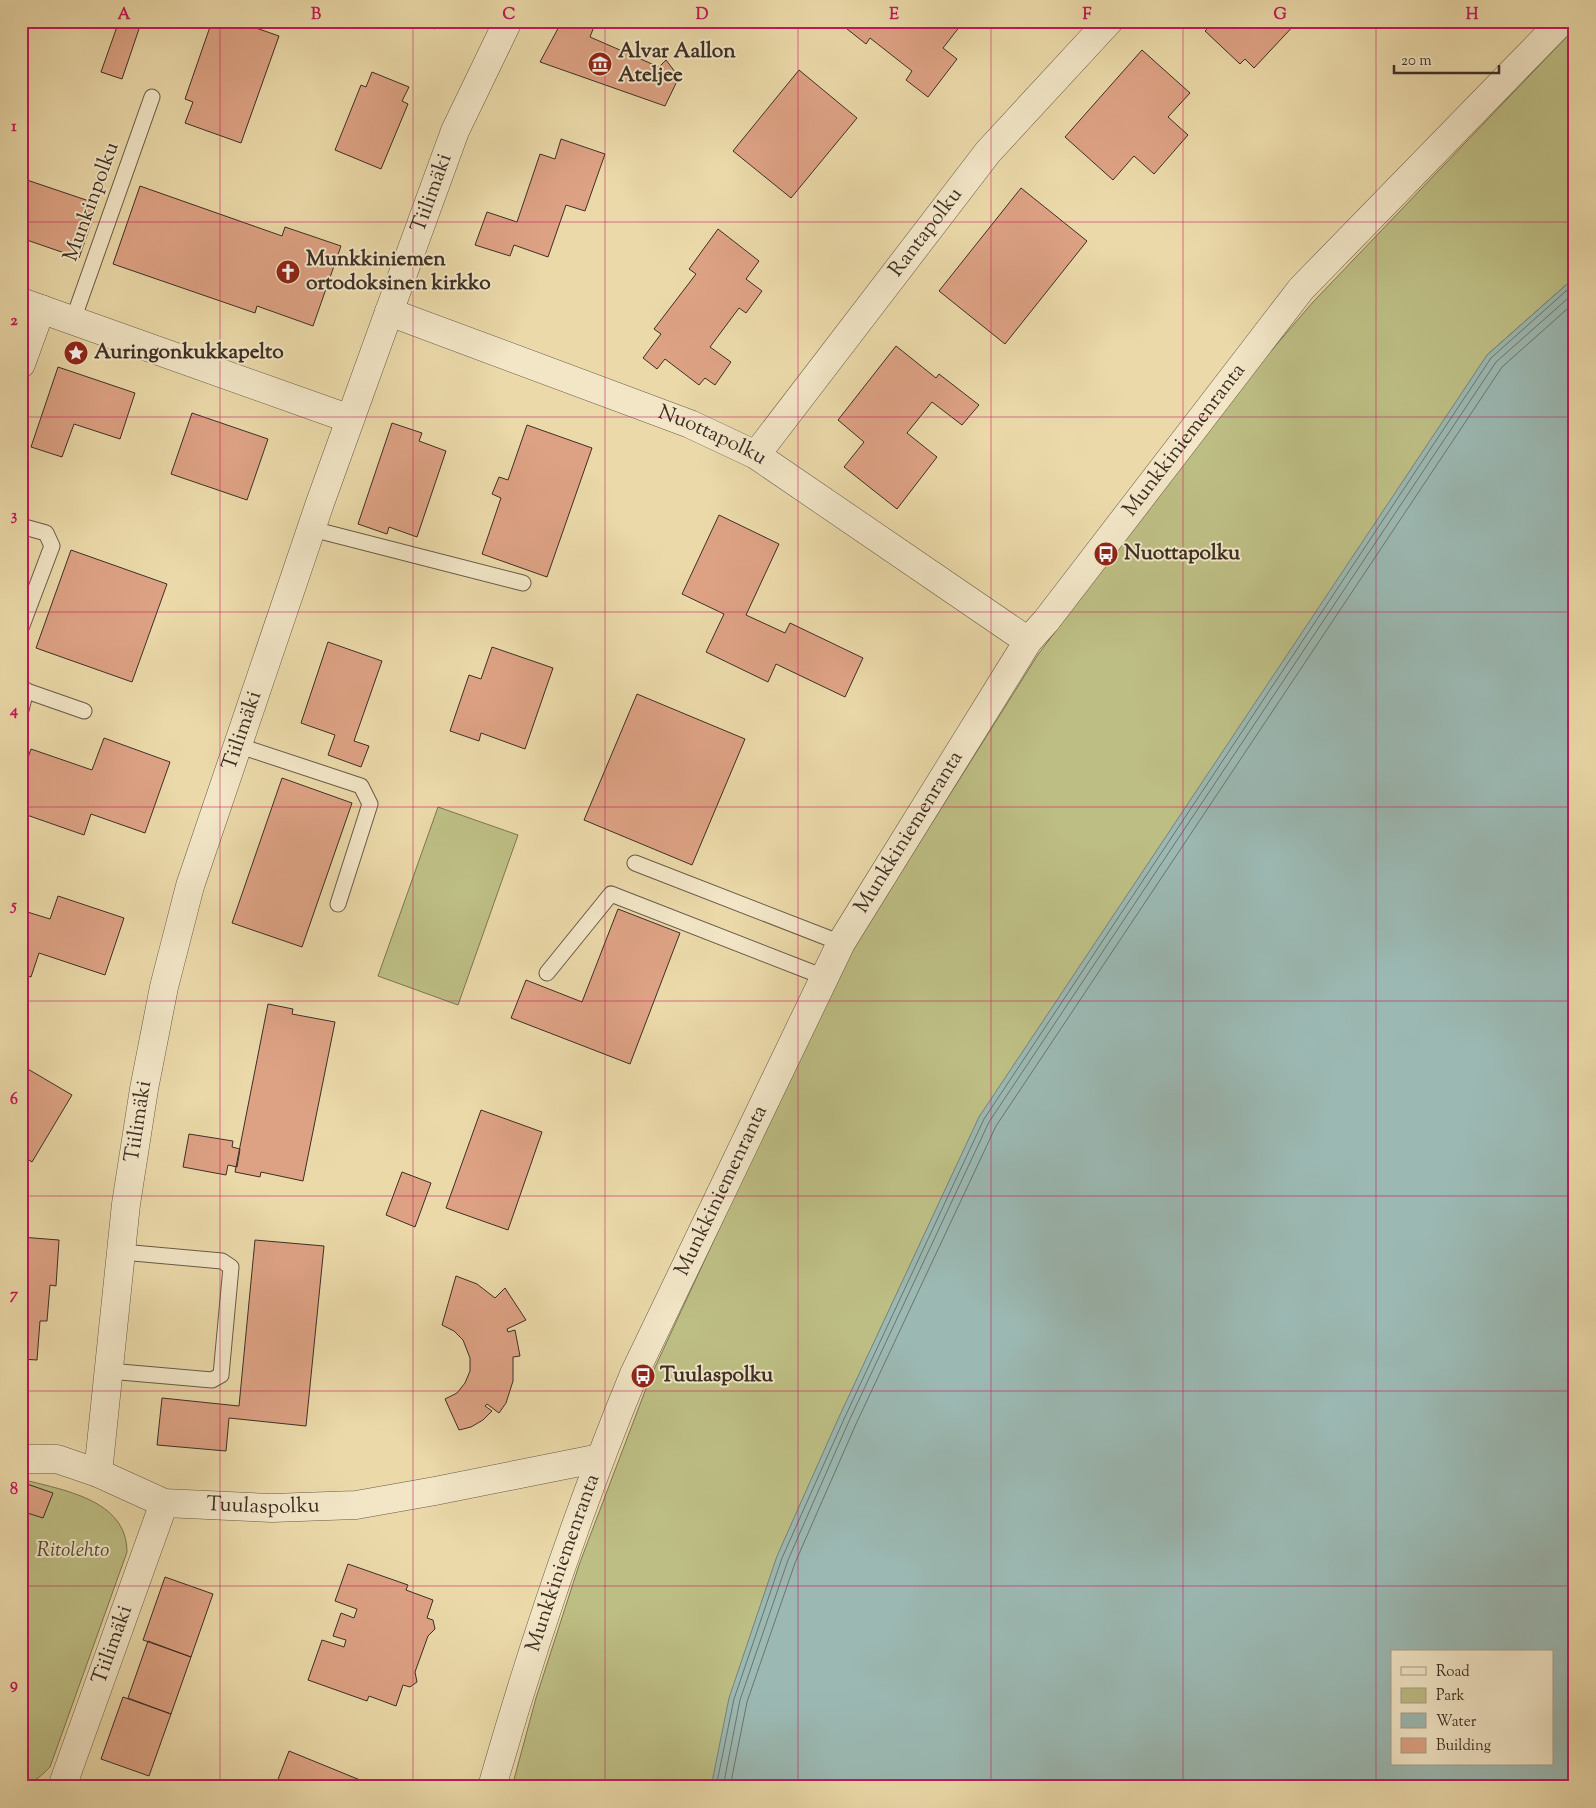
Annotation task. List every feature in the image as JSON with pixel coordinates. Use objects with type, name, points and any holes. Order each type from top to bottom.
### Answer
[{"type":"street","name":"Tiilimäki","points":[[98,1473],[126,1204],[144,1089],[164,987],[190,886],[350,419],[455,131],[508,21]]},
{"type":"street","name":"Rantapolku","points":[[756,454],[988,152],[1109,21]]},
{"type":"street","name":"Munkkiniemenranta","points":[[492,1787],[518,1695],[600,1458],[634,1374],[841,943],[1028,641],[1046,621],[1301,289],[1562,21]]},
{"type":"street","points":[[21,364],[31,306],[350,419]]},
{"type":"street","name":"Nuottapolku","points":[[389,312],[690,424],[756,454],[1028,641]]},
{"type":"street","name":"Tuulaspolku","points":[[21,1459],[57,1459],[98,1473],[164,1503],[272,1508],[356,1505],[600,1458]]},
{"type":"street","name":"Tiilimäki","points":[[62,1787],[164,1503]]},
{"type":"lane","name":"Munkinpolku","points":[[73,320],[152,97]]},
{"type":"lane","points":[[21,526],[46,533],[52,546],[21,628]]},
{"type":"lane","points":[[312,529],[523,583]]},
{"type":"lane","points":[[21,710],[24,689],[84,711]]},
{"type":"lane","points":[[237,745],[361,786],[370,804],[338,904]]},
{"type":"lane","points":[[635,863],[841,943]]},
{"type":"lane","points":[[547,973],[611,894],[824,977]]},
{"type":"lane","points":[[109,1371],[212,1380],[221,1375],[231,1267],[222,1261],[122,1252]]},
{"type":"green space","points":[[1575,28],[1575,277],[1487,355],[898,1787],[512,1787],[536,1698],[579,1565],[650,1378],[832,986],[857,942],[1037,656],[1222,408],[1313,302]]},
{"type":"green space","points":[[438,807],[518,835],[458,1005],[378,976]]},
{"type":"green space","name":"Ritolehto","points":[[21,1479],[73,1493],[104,1509],[116,1520],[124,1534],[127,1552],[50,1767],[37,1779],[26,1783],[21,1783]]},
{"type":"water","points":[[1575,277],[1575,1787],[711,1787],[729,1698],[777,1556],[839,1417],[979,1117],[1487,355]]},
{"type":"building","points":[[119,21],[141,23],[122,79],[101,72]]},
{"type":"building","points":[[212,21],[236,21],[279,36],[241,143],[185,123],[193,102],[185,99]]},
{"type":"building","points":[[419,21],[439,21],[435,29]]},
{"type":"building","name":"Alvar Aallon Ateljee","points":[[562,21],[596,21],[590,37],[659,67],[666,60],[679,77],[665,106],[540,62]]},
{"type":"building","points":[[837,21],[964,21],[943,48],[957,59],[928,97],[906,80],[912,71],[870,38],[866,44]]},
{"type":"building","points":[[1215,21],[1298,21],[1254,68],[1245,59],[1240,64],[1205,31]]},
{"type":"building","points":[[1142,50],[1190,93],[1168,117],[1188,135],[1154,174],[1134,156],[1113,180],[1065,137]]},
{"type":"building","points":[[799,70],[857,118],[791,198],[733,151]]},
{"type":"building","points":[[372,72],[409,87],[402,101],[408,104],[381,169],[335,150],[361,85],[366,87]]},
{"type":"building","points":[[21,138],[27,140],[21,157]]},
{"type":"building","points":[[561,139],[605,154],[585,211],[566,205],[548,257],[514,245],[510,256],[475,245],[487,212],[517,222],[540,154],[555,159]]},
{"type":"building","points":[[21,178],[98,204],[79,258],[21,238]]},
{"type":"building","points":[[140,186],[282,236],[285,227],[341,246],[313,326],[257,306],[255,313],[113,264]]},
{"type":"building","points":[[1021,188],[1087,241],[1005,344],[939,291]]},
{"type":"building","points":[[718,229],[759,261],[746,279],[762,291],[746,313],[739,308],[710,347],[731,362],[715,385],[705,378],[699,385],[665,359],[657,369],[643,358],[661,334],[654,329],[696,274],[689,269]]},
{"type":"building","points":[[896,346],[936,378],[939,374],[979,405],[962,425],[932,402],[907,433],[937,457],[897,509],[844,467],[864,442],[838,420]]},
{"type":"building","points":[[58,367],[135,393],[120,439],[74,424],[62,457],[31,447]]},
{"type":"building","points":[[192,413],[268,439],[247,500],[171,474]]},
{"type":"building","points":[[392,423],[422,433],[419,441],[446,451],[417,537],[389,527],[387,534],[358,524]]},
{"type":"building","points":[[527,425],[592,448],[547,577],[482,554],[501,498],[492,494],[499,477],[508,480]]},
{"type":"building","points":[[719,515],[779,544],[746,615],[785,633],[790,623],[863,658],[845,697],[776,664],[768,682],[706,652],[724,614],[682,594]]},
{"type":"building","points":[[71,550],[167,584],[132,682],[36,648]]},
{"type":"building","points":[[328,642],[382,661],[354,741],[369,746],[361,767],[328,755],[335,735],[301,723]]},
{"type":"building","points":[[492,647],[553,668],[525,749],[481,733],[479,741],[450,731],[469,675],[481,679]]},
{"type":"building","points":[[637,694],[745,739],[692,865],[584,820]]},
{"type":"building","points":[[104,738],[170,762],[145,833],[91,814],[84,835],[21,813],[21,777],[31,749],[92,770]]},
{"type":"building","points":[[282,778],[352,803],[302,947],[232,923]]},
{"type":"building","points":[[58,896],[124,918],[105,975],[39,953],[31,977],[21,974],[21,910],[50,919]]},
{"type":"building","points":[[618,909],[680,933],[630,1064],[511,1018],[526,980],[582,1002]]},
{"type":"building","points":[[268,1004],[293,1009],[292,1014],[335,1022],[303,1181],[261,1172],[260,1177],[235,1172]]},
{"type":"building","points":[[21,1065],[72,1095],[32,1162],[21,1155]]},
{"type":"building","points":[[481,1110],[542,1132],[508,1230],[446,1208]]},
{"type":"building","points":[[189,1134],[233,1141],[232,1147],[240,1149],[237,1167],[228,1165],[226,1175],[183,1167]]},
{"type":"building","points":[[402,1172],[431,1183],[415,1227],[386,1215]]},
{"type":"building","points":[[21,1237],[59,1240],[56,1286],[50,1285],[47,1321],[40,1321],[37,1360],[21,1359]]},
{"type":"building","points":[[255,1240],[324,1246],[306,1426],[229,1418],[226,1451],[157,1445],[162,1398],[239,1406]]},
{"type":"building","points":[[456,1276],[477,1284],[495,1298],[505,1288],[526,1320],[507,1329],[508,1332],[515,1330],[520,1356],[513,1357],[513,1381],[506,1403],[499,1413],[487,1404],[485,1406],[492,1411],[483,1420],[471,1427],[459,1430],[445,1399],[457,1393],[465,1383],[470,1371],[470,1358],[463,1340],[454,1331],[442,1325]]},
{"type":"building","points":[[27,1484],[53,1493],[43,1518],[21,1511],[21,1501]]},
{"type":"building","points":[[348,1564],[408,1585],[406,1590],[433,1600],[427,1618],[433,1620],[435,1629],[428,1636],[415,1672],[417,1682],[410,1687],[403,1685],[396,1706],[369,1696],[367,1701],[308,1680],[322,1640],[344,1647],[346,1640],[333,1636],[341,1613],[354,1618],[357,1609],[335,1601]]},
{"type":"building","points":[[165,1577],[213,1594],[191,1657],[143,1640]]},
{"type":"building","points":[[148,1641],[191,1657],[171,1714],[128,1698]]},
{"type":"building","points":[[123,1697],[171,1714],[149,1776],[101,1759]]},
{"type":"building","points":[[289,1751],[365,1782],[363,1787],[275,1787]]},
{"type":"place","name":"Alvar Aallon Ateljee","points":[[600,64]]},
{"type":"place","name":"Munkkiniemen ortodoksinen kirkko","points":[[288,272]]},
{"type":"place","name":"Auringonkukkapelto","points":[[76,353]]},
{"type":"place","name":"Nuottapolku","points":[[1106,554]]},
{"type":"place","name":"Tuulaspolku","points":[[643,1376]]}]
